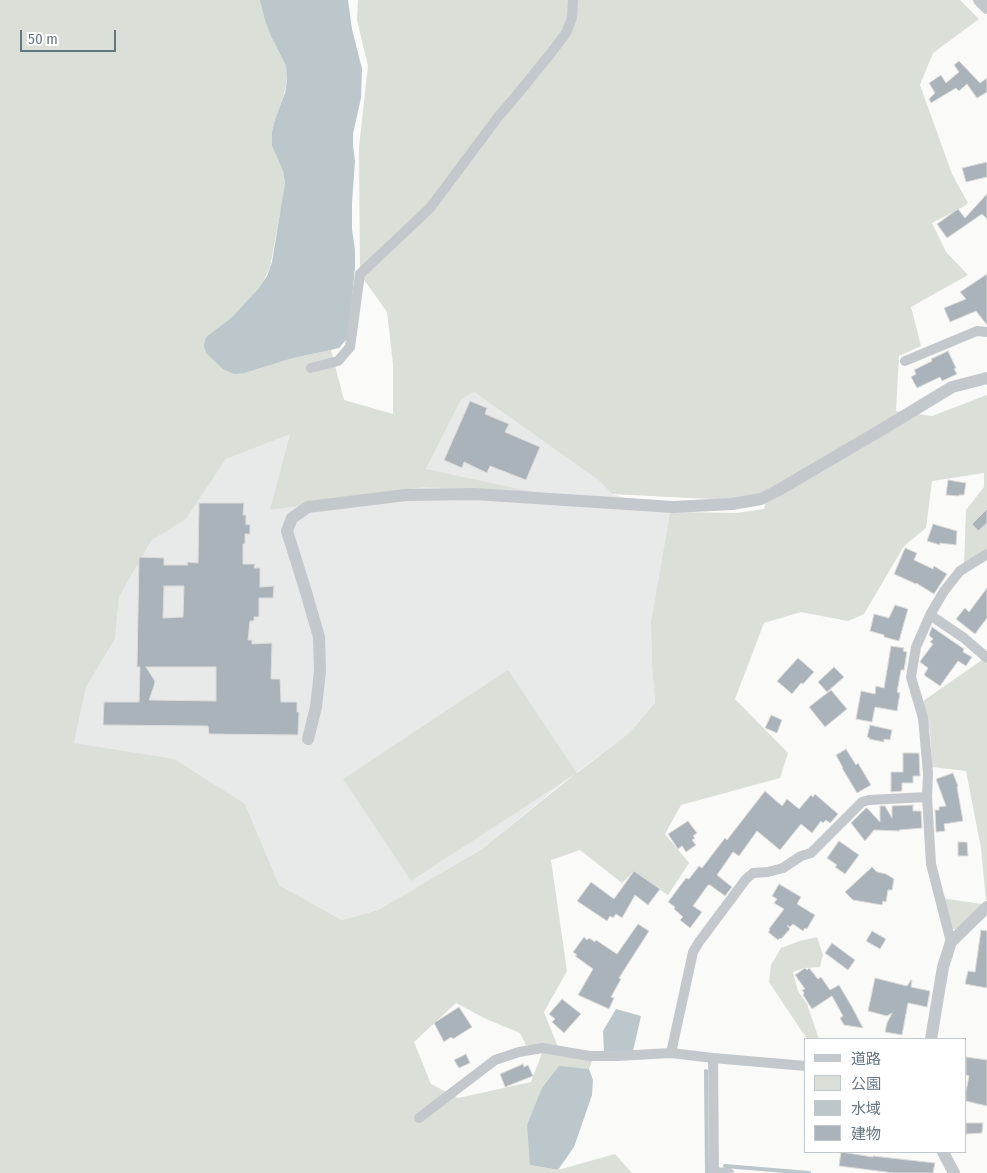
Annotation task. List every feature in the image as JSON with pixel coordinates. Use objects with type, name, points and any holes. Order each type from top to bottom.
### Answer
[{"type":"street","points":[[311,368],[338,361],[350,347],[360,274],[430,208],[498,117],[551,54],[566,33],[572,18],[573,0]]},
{"type":"street","points":[[979,0],[987,8]]},
{"type":"street","points":[[905,361],[977,331],[987,332]]},
{"type":"street","points":[[308,740],[316,707],[320,671],[319,637],[287,531],[292,518],[308,507],[406,496],[474,494],[673,507],[732,504],[761,499],[776,492],[952,387],[987,378]]},
{"type":"street","points":[[951,942],[931,864],[927,797],[928,773],[923,718],[911,677],[916,647],[930,615],[944,590],[960,571],[987,554]]},
{"type":"street","points":[[930,615],[964,638],[987,658]]},
{"type":"street","points":[[671,1053],[693,952],[746,879],[753,873],[783,868],[802,856],[811,853],[862,802],[927,797]]},
{"type":"street","points":[[931,1038],[943,967],[951,942],[987,907]]},
{"type":"street","points":[[419,1118],[496,1060],[519,1052],[542,1048],[590,1056],[671,1053],[804,1066]]},
{"type":"street","points":[[713,1058],[714,1172],[729,1173]]},
{"type":"street","points":[[943,1153],[954,1173]]},
{"type":"shaded area","points":[[474,392],[598,480],[612,494],[670,512],[651,622],[655,703],[629,733],[560,785],[482,849],[378,910],[342,920],[279,885],[245,804],[74,743],[86,687],[115,639],[119,597],[152,540],[186,519],[226,459],[290,433],[271,510],[426,469],[461,400]]},
{"type":"green space","points":[[0,0],[261,0],[274,42],[286,66],[287,81],[272,132],[272,146],[283,171],[285,183],[283,198],[270,267],[263,282],[232,317],[206,337],[245,373],[293,358],[331,350],[344,400],[393,414],[393,364],[387,312],[360,274],[359,147],[368,66],[357,20],[358,0],[960,0],[979,19],[933,53],[920,85],[952,174],[968,203],[932,223],[946,252],[968,275],[911,307],[921,346],[899,356],[896,411],[932,416],[987,395],[987,550],[964,565],[966,510],[984,487],[984,473],[932,481],[926,528],[904,546],[864,614],[848,621],[801,612],[764,623],[735,699],[788,753],[780,778],[681,805],[665,834],[689,863],[668,895],[633,872],[622,883],[580,850],[551,860],[567,971],[544,1012],[558,1047],[526,1045],[520,1033],[486,1019],[456,1003],[414,1042],[431,1084],[458,1098],[531,1082],[542,1053],[593,1059],[589,1069],[559,1067],[530,1165],[558,1170],[615,1154],[632,1173],[0,1173]],"holes":[[[474,392],[598,480],[612,494],[730,500],[759,495],[769,491],[764,509],[737,513],[670,512],[651,622],[655,703],[629,733],[577,773],[508,670],[343,779],[411,881],[575,774],[482,849],[378,910],[342,920],[279,885],[245,804],[174,759],[74,743],[86,687],[115,639],[119,597],[152,540],[186,519],[226,459],[290,434],[270,510],[424,487],[533,492],[426,469],[461,400]]]},
{"type":"green space","points":[[982,660],[987,664],[986,901],[981,848],[966,771],[932,767],[930,731],[923,701]]},
{"type":"green space","points":[[941,898],[982,904],[958,930],[949,928]]},
{"type":"green space","points":[[817,937],[823,955],[820,967],[804,968],[793,972],[798,991],[807,1004],[819,1038],[807,1038],[769,982],[771,965],[781,948]]},
{"type":"water","points":[[260,0],[348,0],[352,29],[362,69],[361,98],[353,134],[355,161],[352,229],[355,266],[349,334],[339,348],[293,358],[245,373],[234,374],[223,369],[206,353],[204,346],[206,337],[232,317],[259,288],[267,276],[272,262],[285,183],[283,171],[272,146],[272,132],[285,93],[287,81],[286,66],[271,36]]},
{"type":"water","points":[[616,1009],[641,1016],[633,1051],[604,1052],[603,1031]]},
{"type":"water","points":[[559,1066],[589,1069],[593,1080],[592,1095],[574,1147],[558,1170],[530,1165],[527,1125],[542,1088]]},
{"type":"building","points":[[959,61],[980,83],[987,78],[987,92],[977,98],[967,84],[959,91],[956,88],[931,103],[929,99],[935,93],[929,83],[941,75],[946,83],[959,72],[954,65]]},
{"type":"building","points":[[987,162],[987,177],[966,182],[962,168]]},
{"type":"building","points":[[987,194],[987,219],[982,214],[947,238],[937,224],[958,209],[965,218]]},
{"type":"building","points":[[987,274],[987,325],[976,311],[950,322],[944,308],[966,299],[960,292]]},
{"type":"building","points":[[948,351],[957,374],[942,381],[940,377],[917,388],[911,377],[916,374],[914,370]]},
{"type":"building","points":[[470,401],[487,408],[485,414],[509,424],[505,432],[540,447],[526,480],[490,466],[487,473],[464,462],[462,468],[444,460]]},
{"type":"building","points":[[948,480],[966,483],[964,495],[946,495]]},
{"type":"building","points":[[199,503],[244,503],[243,515],[246,515],[246,525],[250,524],[250,534],[245,534],[243,564],[255,564],[254,568],[260,568],[260,587],[274,586],[273,598],[259,598],[259,617],[254,617],[254,621],[250,621],[248,640],[252,640],[252,644],[272,643],[271,679],[280,679],[281,702],[297,702],[297,712],[299,712],[298,735],[209,734],[208,726],[103,725],[104,702],[139,702],[140,667],[137,667],[139,557],[164,558],[164,565],[188,565],[187,562],[198,563]],"holes":[[[164,586],[184,586],[183,617],[163,618]],[[146,667],[216,667],[216,701],[149,700],[155,681]]]},
{"type":"building","points":[[987,509],[987,523],[978,531],[972,524]]},
{"type":"building","points":[[933,524],[957,531],[956,545],[940,543],[940,545],[927,541]]},
{"type":"building","points":[[905,548],[917,553],[914,560],[933,569],[934,566],[947,574],[934,594],[916,583],[894,574]]},
{"type":"building","points":[[987,588],[987,618],[975,634],[956,619],[965,608],[969,612]]},
{"type":"building","points":[[895,605],[908,609],[899,641],[870,631],[874,614],[889,618]]},
{"type":"building","points":[[932,627],[964,649],[963,652],[972,657],[966,666],[958,661],[940,686],[924,675],[928,668],[920,662],[933,644],[930,642],[933,639],[929,635]]},
{"type":"building","points":[[891,646],[904,648],[903,651],[907,652],[897,692],[900,693],[897,711],[875,707],[872,722],[856,719],[861,691],[875,694],[876,686],[884,688]]},
{"type":"building","points":[[798,658],[814,672],[792,694],[777,681]]},
{"type":"building","points":[[834,667],[844,677],[827,692],[818,682]]},
{"type":"building","points":[[831,690],[847,709],[825,727],[809,707]]},
{"type":"building","points":[[771,715],[782,720],[777,733],[765,728]]},
{"type":"building","points":[[870,725],[892,730],[890,740],[884,739],[884,742],[869,739],[867,737]]},
{"type":"building","points":[[846,749],[856,765],[858,763],[871,785],[857,793],[836,755]]},
{"type":"building","points":[[903,753],[919,753],[920,776],[913,776],[913,783],[902,783],[902,791],[891,792],[891,772],[903,772]]},
{"type":"building","points":[[953,773],[958,786],[963,821],[944,824],[945,831],[936,832],[935,810],[946,806],[936,779]]},
{"type":"building","points":[[765,791],[782,806],[787,799],[799,809],[811,795],[813,797],[815,794],[838,814],[830,823],[826,820],[823,823],[821,821],[812,833],[801,824],[780,850],[757,831],[739,856],[733,852],[717,875],[732,887],[725,896],[708,885],[693,906],[702,912],[690,928],[680,920],[683,917],[668,902],[686,878],[689,879],[699,866],[702,868],[725,838],[727,840]]},
{"type":"building","points":[[913,805],[913,811],[921,811],[922,828],[900,831],[874,830],[865,841],[851,823],[866,808],[880,822],[880,806],[885,806],[892,818],[892,806]]},
{"type":"building","points":[[688,821],[697,833],[693,836],[695,838],[692,840],[696,845],[686,852],[682,846],[678,849],[668,834]]},
{"type":"building","points":[[839,841],[859,855],[845,874],[827,858]]},
{"type":"building","points":[[958,842],[967,842],[968,856],[958,856]]},
{"type":"building","points":[[872,867],[877,872],[886,874],[894,879],[892,890],[888,890],[886,902],[883,901],[882,905],[853,900],[845,892]]},
{"type":"building","points":[[634,871],[660,889],[648,905],[635,895],[622,918],[616,914],[613,918],[610,916],[607,921],[577,901],[591,882],[614,899]]},
{"type":"building","points":[[779,884],[801,897],[797,904],[815,915],[807,929],[805,928],[803,931],[793,924],[790,927],[787,925],[790,929],[778,940],[768,932],[784,909],[774,903],[777,899],[772,896]]},
{"type":"building","points":[[638,924],[649,931],[619,978],[621,979],[611,997],[614,998],[609,1009],[578,995],[593,969],[575,956],[577,955],[573,952],[584,937],[595,942],[596,940],[617,954]]},
{"type":"building","points":[[981,930],[987,931],[987,988],[965,984],[968,971],[975,972]]},
{"type":"building","points":[[872,931],[886,939],[880,949],[866,941]]},
{"type":"building","points":[[832,943],[855,960],[848,970],[825,953]]},
{"type":"building","points":[[805,968],[807,970],[809,968],[818,979],[821,977],[830,990],[839,985],[863,1028],[844,1025],[840,1018],[843,1016],[832,996],[812,1009],[803,995],[802,990],[805,989],[795,975]]},
{"type":"building","points":[[875,978],[907,986],[912,980],[911,987],[930,991],[927,1007],[908,1003],[902,1035],[885,1032],[892,1013],[887,1016],[868,1011]]},
{"type":"building","points":[[562,999],[581,1014],[564,1033],[552,1022],[555,1019],[549,1014]]},
{"type":"building","points":[[459,1007],[472,1027],[453,1039],[451,1037],[444,1042],[434,1023]]},
{"type":"building","points":[[466,1054],[470,1063],[459,1068],[454,1060]]},
{"type":"building","points":[[967,1057],[987,1060],[987,1106],[967,1101],[969,1076],[967,1075]]},
{"type":"building","points":[[523,1064],[524,1067],[528,1065],[533,1076],[505,1087],[500,1074]]},
{"type":"building","points":[[967,1123],[983,1123],[982,1133],[967,1134]]},
{"type":"building","points":[[841,1153],[935,1163],[933,1173],[894,1173],[839,1166]]},
{"type":"waterway","points":[[706,1071],[707,1172]]},
{"type":"waterway","points":[[725,1166],[809,1173]]}]
